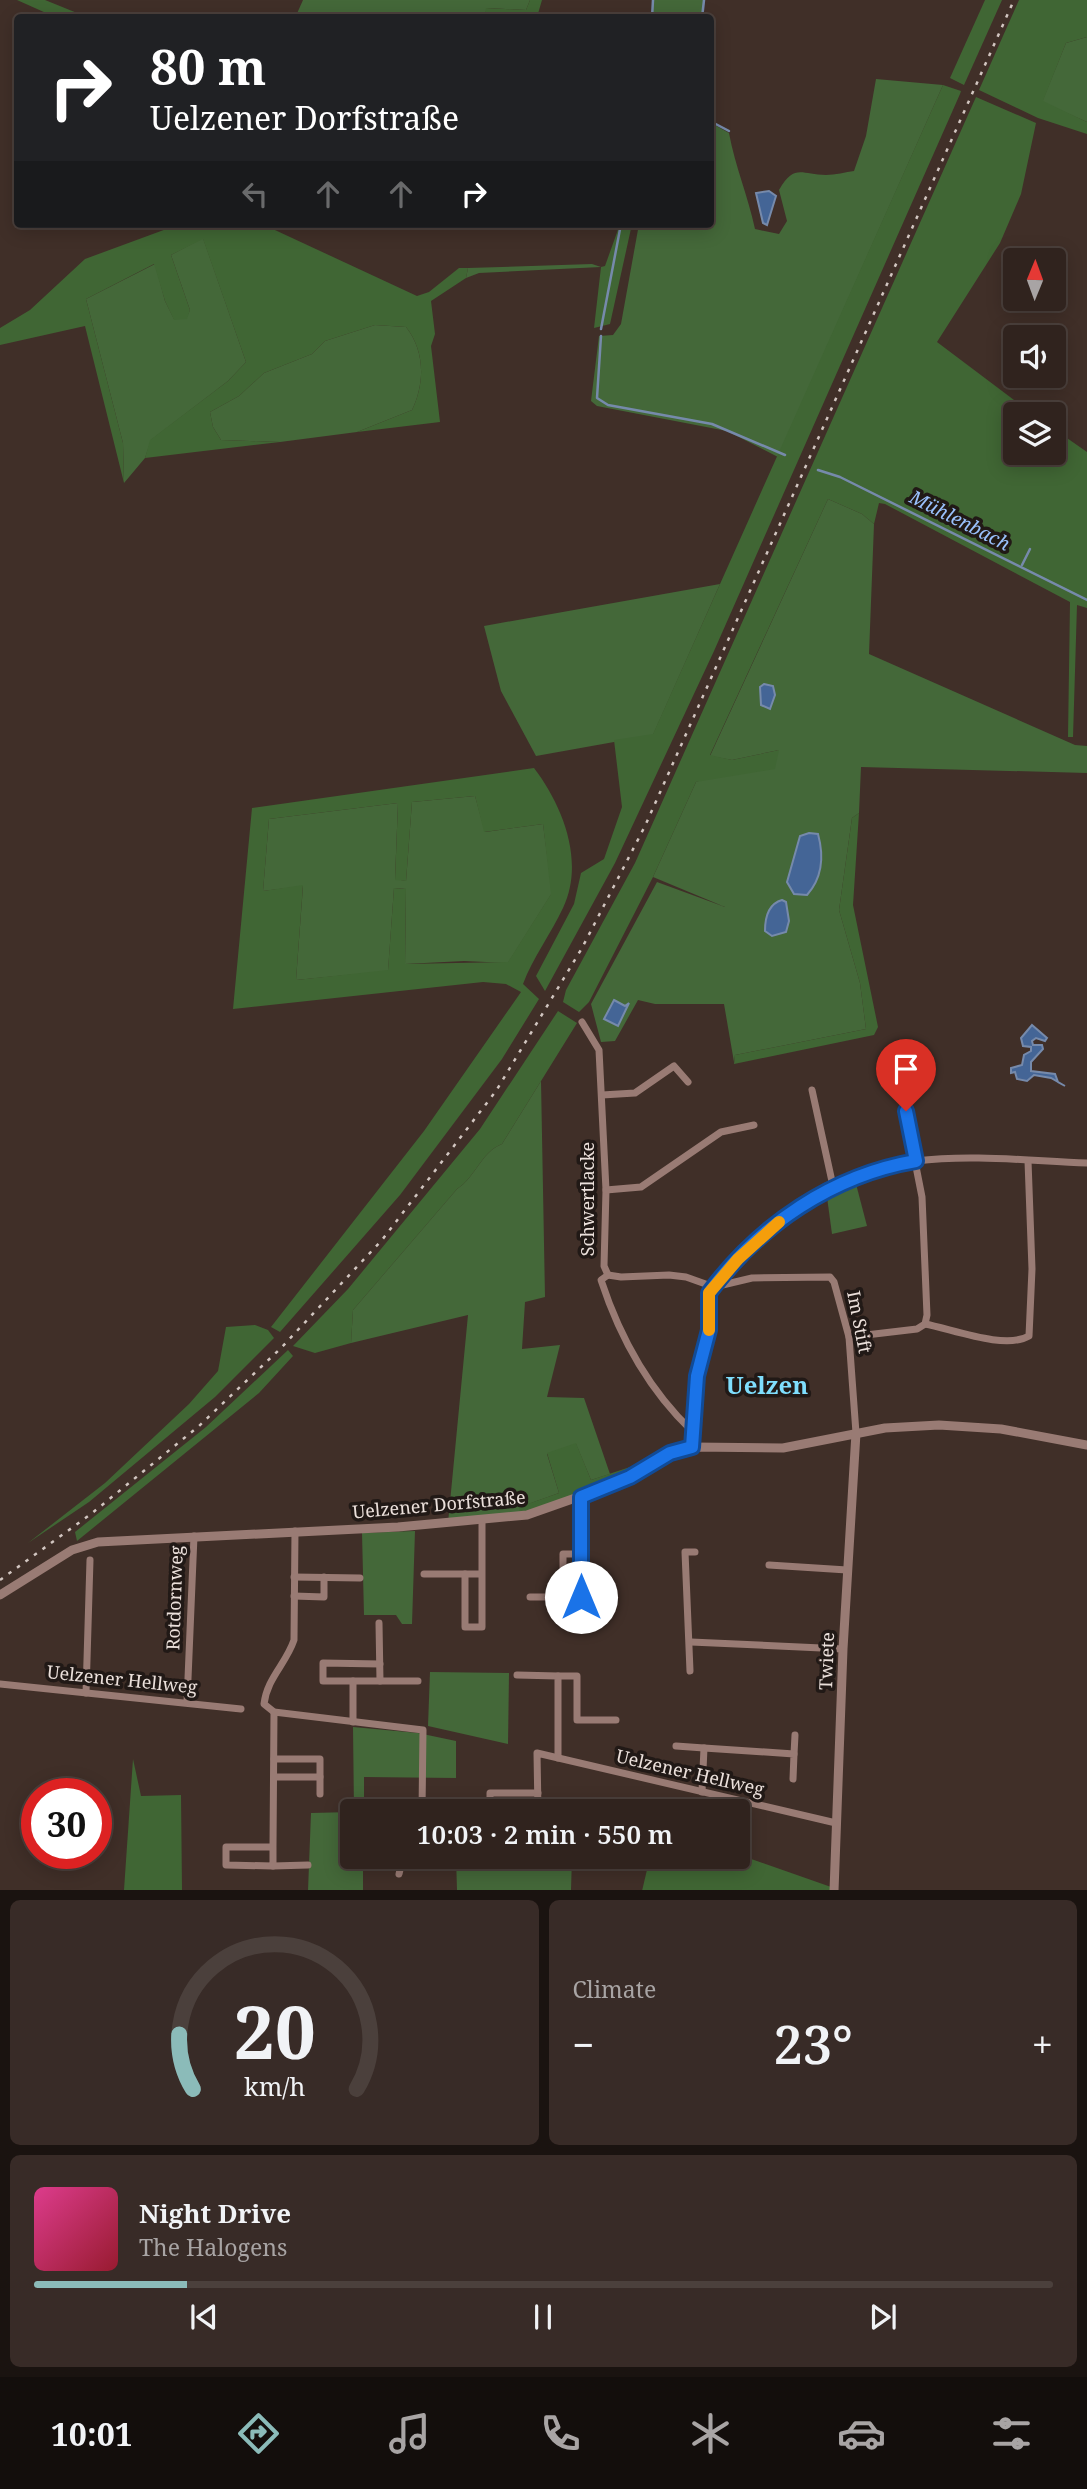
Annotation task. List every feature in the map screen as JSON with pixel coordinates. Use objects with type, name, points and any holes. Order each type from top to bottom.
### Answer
[{"type":"street","name":"Schwertlacke","points":[[582,1022],[599,1050],[606,1190],[604,1266],[608,1275],[601,1280],[626,1344],[670,1410],[692,1431]]},
{"type":"street","points":[[895,1060],[916,1161],[924,1233],[925,1324]]},
{"type":"street","points":[[602,1095],[635,1093],[674,1066],[688,1082]]},
{"type":"street","points":[[812,1090],[833,1186]]},
{"type":"street","points":[[606,1190],[640,1186],[720,1132],[754,1125]]},
{"type":"street","points":[[692,1447],[697,1376],[709,1330],[707,1301],[713,1287],[779,1222],[833,1186],[867,1172],[916,1161],[1087,1163]]},
{"type":"street","points":[[849,1337],[892,1333],[925,1324],[983,1338],[1021,1339],[1029,1336],[1032,1269],[1028,1161]]},
{"type":"street","points":[[608,1275],[669,1275],[686,1277],[713,1287]]},
{"type":"street","name":"Im Stift","points":[[713,1287],[752,1278],[830,1277],[834,1282],[849,1337],[856,1433]]},
{"type":"street","name":"Uelzener Dorfstraße","points":[[0,1595],[65,1554],[88,1544],[482,1521],[527,1515],[630,1477],[670,1453],[692,1447],[783,1448],[856,1433],[910,1426],[1001,1429],[1087,1446]]},
{"type":"street","name":"Twiete","points":[[834,1890],[843,1649],[856,1433]]},
{"type":"street","points":[[530,1597],[581,1597],[581,1497]]},
{"type":"street","points":[[465,1574],[465,1627],[482,1627],[482,1521]]},
{"type":"street","points":[[295,1531],[294,1640],[289,1656],[273,1674],[264,1699],[267,1709],[423,1730],[422,1799]]},
{"type":"street","name":"Rotdornweg","points":[[187,1702],[194,1536]]},
{"type":"street","points":[[690,1671],[691,1642],[681,1551],[695,1552]]},
{"type":"street","points":[[563,1597],[563,1554],[581,1554]]},
{"type":"street","points":[[86,1693],[90,1560]]},
{"type":"street","points":[[769,1565],[847,1570]]},
{"type":"street","points":[[424,1574],[482,1574]]},
{"type":"street","points":[[294,1577],[360,1578]]},
{"type":"street","points":[[294,1596],[324,1597],[324,1577]]},
{"type":"street","points":[[379,1623],[380,1681]]},
{"type":"street","points":[[691,1642],[843,1649]]},
{"type":"street","points":[[380,1664],[323,1663],[323,1681],[418,1681]]},
{"type":"street","points":[[517,1675],[577,1676],[577,1720]]},
{"type":"street","points":[[558,1675],[558,1758]]},
{"type":"street","points":[[353,1681],[353,1722]]},
{"type":"street","name":"Uelzener Hellweg","points":[[0,1684],[241,1709]]},
{"type":"street","points":[[273,1866],[274,1712]]},
{"type":"street","points":[[558,1720],[616,1720]]},
{"type":"street","points":[[793,1779],[794,1735]]},
{"type":"street","points":[[676,1746],[794,1754]]},
{"type":"street","points":[[702,1792],[704,1748]]},
{"type":"street","name":"Uelzener Hellweg","points":[[538,1793],[537,1753],[836,1823]]},
{"type":"street","points":[[274,1759],[320,1759],[320,1794]]},
{"type":"street","points":[[274,1777],[320,1777]]},
{"type":"street","points":[[490,1799],[490,1793],[538,1793],[538,1799]]},
{"type":"street","points":[[273,1847],[226,1847],[226,1865],[308,1865]]},
{"type":"street","points":[[399,1874],[400,1869]]},
{"type":"green space","points":[[17,0],[45,0],[80,14],[48,14]]},
{"type":"green space","points":[[303,0],[530,0],[526,10],[487,8],[485,14],[297,14]]},
{"type":"green space","points":[[530,0],[542,0],[538,14],[485,14],[486,8],[526,10]]},
{"type":"green space","points":[[653,0],[704,0],[702,14],[652,14]]},
{"type":"green space","points":[[985,0],[1002,0],[964,85],[950,78]]},
{"type":"green space","points":[[1019,0],[1087,0],[1087,37],[1066,43],[1043,101],[1087,122],[1087,134],[1038,118],[979,90]]},
{"type":"green space","points":[[1087,37],[1087,122],[1042,102],[1066,43]]},
{"type":"green space","points":[[876,79],[943,85],[778,457],[727,431],[597,406],[591,401],[599,336],[613,335],[621,324],[638,228],[714,228],[714,125],[729,133],[755,229],[779,234],[787,221],[779,190],[790,176],[799,172],[826,175],[854,171],[866,136]]},
{"type":"green space","points":[[943,85],[961,91],[960,94],[714,651],[615,863],[545,991],[536,976],[574,904],[581,873],[604,859],[622,807],[614,740],[653,734]]},
{"type":"green space","points":[[976,97],[1036,123],[1021,194],[1000,243],[937,342],[1017,402],[1003,402],[1003,465],[1066,465],[1066,437],[1087,452],[1087,608],[1077,605],[1073,737],[1068,737],[1070,602],[885,504],[879,503],[874,524],[862,514],[828,499],[710,755],[732,760],[779,750],[775,769],[696,782],[653,877],[589,1002],[579,1012],[563,1002],[566,990],[635,863]]},
{"type":"green space","points":[[169,228],[271,228],[417,296],[429,292],[459,268],[468,268],[466,278],[431,301],[435,334],[431,346],[440,422],[357,432],[412,410],[421,378],[417,346],[406,327],[375,325],[325,341],[312,354],[264,373],[239,396],[210,412],[213,427],[221,440],[280,442],[145,458],[150,440],[228,381],[246,362],[203,239],[171,255],[190,310],[187,319],[174,320],[154,264],[86,299],[123,443],[124,483],[85,326],[0,345],[0,328],[30,310],[85,259]]},
{"type":"green space","points":[[619,228],[631,228],[610,324],[594,328],[601,267],[605,266]]},
{"type":"green space","points":[[203,238],[246,362],[228,381],[151,440],[145,458],[124,483],[123,443],[86,299],[155,264],[165,301],[174,319],[186,319],[190,310],[171,255]]},
{"type":"green space","points":[[592,264],[601,267],[479,273],[466,278],[468,268]]},
{"type":"green space","points":[[375,325],[406,327],[417,346],[421,378],[412,410],[357,432],[280,442],[221,440],[213,427],[210,412],[239,396],[264,373],[312,354],[325,341]]},
{"type":"green space","points":[[828,499],[862,514],[874,524],[869,654],[1075,745],[1087,746],[1087,773],[861,767],[859,813],[852,818],[839,910],[860,983],[866,1029],[735,1055],[734,1062],[724,1004],[655,1004],[638,1000],[615,1041],[601,1042],[591,1004],[657,882],[725,907],[653,877],[696,782],[779,750],[732,760],[710,756]]},
{"type":"green space","points":[[720,584],[653,735],[536,756],[501,691],[484,626]]},
{"type":"green space","points":[[534,768],[562,817],[568,835],[572,872],[563,908],[523,984],[539,999],[502,1059],[400,1195],[280,1332],[271,1327],[424,1131],[521,992],[506,984],[483,982],[233,1009],[252,808]],"holes":[[[475,796],[484,832],[543,824],[551,894],[508,962],[405,964],[406,889],[394,888],[388,970],[296,980],[303,885],[263,891],[269,819],[398,803],[395,880],[406,881],[412,802]]]},
{"type":"green space","points":[[475,796],[485,832],[543,824],[552,893],[508,963],[464,961],[405,964],[406,889],[394,888],[388,971],[296,980],[303,886],[263,891],[269,819],[398,803],[395,879],[406,881],[412,802]]},
{"type":"green space","points":[[859,813],[853,905],[878,1027],[874,1035],[734,1064],[735,1055],[866,1029],[860,983],[839,910],[852,818]]},
{"type":"green space","points":[[558,1011],[577,1023],[502,1144],[489,1153],[353,1310],[351,1343],[315,1353],[293,1346],[348,1289],[480,1129]]},
{"type":"green space","points":[[541,1081],[545,1297],[525,1302],[522,1349],[560,1345],[547,1397],[584,1398],[610,1474],[591,1480],[576,1444],[547,1454],[559,1493],[520,1507],[520,1516],[448,1523],[468,1315],[351,1343],[353,1310],[489,1153],[502,1144]]},
{"type":"green space","points":[[856,1184],[867,1226],[832,1234],[827,1197]]},
{"type":"green space","points":[[255,1325],[268,1330],[274,1338],[215,1397],[89,1502],[28,1543],[105,1483],[189,1404],[218,1371],[226,1327]]},
{"type":"green space","points":[[288,1350],[293,1356],[259,1393],[77,1541],[75,1532],[206,1427]]},
{"type":"green space","points":[[576,1443],[591,1480],[630,1467],[630,1477],[520,1516],[519,1507],[559,1493],[547,1453]]},
{"type":"green space","points":[[415,1531],[412,1624],[402,1624],[396,1615],[364,1615],[362,1533]]},
{"type":"green space","points":[[430,1672],[509,1673],[508,1744],[428,1726]]},
{"type":"green space","points":[[353,1727],[418,1733],[456,1741],[456,1778],[364,1777],[364,1799],[354,1799]]},
{"type":"green space","points":[[133,1759],[141,1796],[181,1795],[182,1890],[124,1890]]},
{"type":"green space","points":[[340,1812],[340,1869],[363,1869],[363,1890],[308,1890],[311,1813]]},
{"type":"green space","points":[[750,1859],[834,1888],[834,1890],[642,1890],[647,1869],[750,1869]]},
{"type":"green space","points":[[456,1869],[572,1869],[571,1890],[457,1890]]},
{"type":"water","points":[[769,191],[776,196],[767,225],[763,223],[756,193]]},
{"type":"water","points":[[764,684],[773,686],[775,695],[770,709],[761,705],[760,687]]},
{"type":"water","points":[[818,834],[821,850],[819,874],[807,895],[794,894],[787,882],[800,836]]},
{"type":"water","points":[[782,900],[786,902],[789,921],[786,932],[772,936],[765,931],[767,917],[770,908]]},
{"type":"water","points":[[614,1000],[625,1006],[629,1003],[618,1026],[604,1019]]},
{"type":"water","points":[[1032,1025],[1047,1038],[1045,1041],[1036,1038],[1032,1041],[1033,1045],[1042,1045],[1043,1049],[1031,1062],[1031,1071],[1055,1074],[1058,1082],[1034,1075],[1027,1081],[1017,1079],[1015,1072],[1011,1073],[1011,1068],[1022,1065],[1024,1055],[1031,1051],[1031,1047],[1023,1046],[1021,1038]]},
{"type":"waterway","points":[[652,14],[653,0]]},
{"type":"waterway","points":[[702,14],[704,0]]},
{"type":"waterway","points":[[714,123],[729,131]]},
{"type":"waterway","points":[[601,329],[620,228]]},
{"type":"waterway","points":[[601,336],[597,398],[608,405],[712,424],[785,455]]},
{"type":"waterway","name":"Mühlenbach","points":[[818,470],[840,477],[1087,600]]},
{"type":"waterway","points":[[1022,565],[1030,549]]},
{"type":"railway","points":[[0,1580],[91,1514],[199,1426],[281,1348],[382,1240],[496,1091],[582,948],[645,826],[1014,0]]},
{"type":"slow traffic","points":[[709,1330],[709,1293],[738,1259],[779,1222]]},
{"type":"district","name":"Uelzen","points":[[767,1386]]},
{"type":"route","points":[[581,1597],[581,1497],[630,1477],[670,1453],[692,1447],[697,1376],[709,1330],[709,1293],[738,1259],[779,1222],[804,1204],[833,1186],[867,1172],[916,1161],[906,1111]]}]
